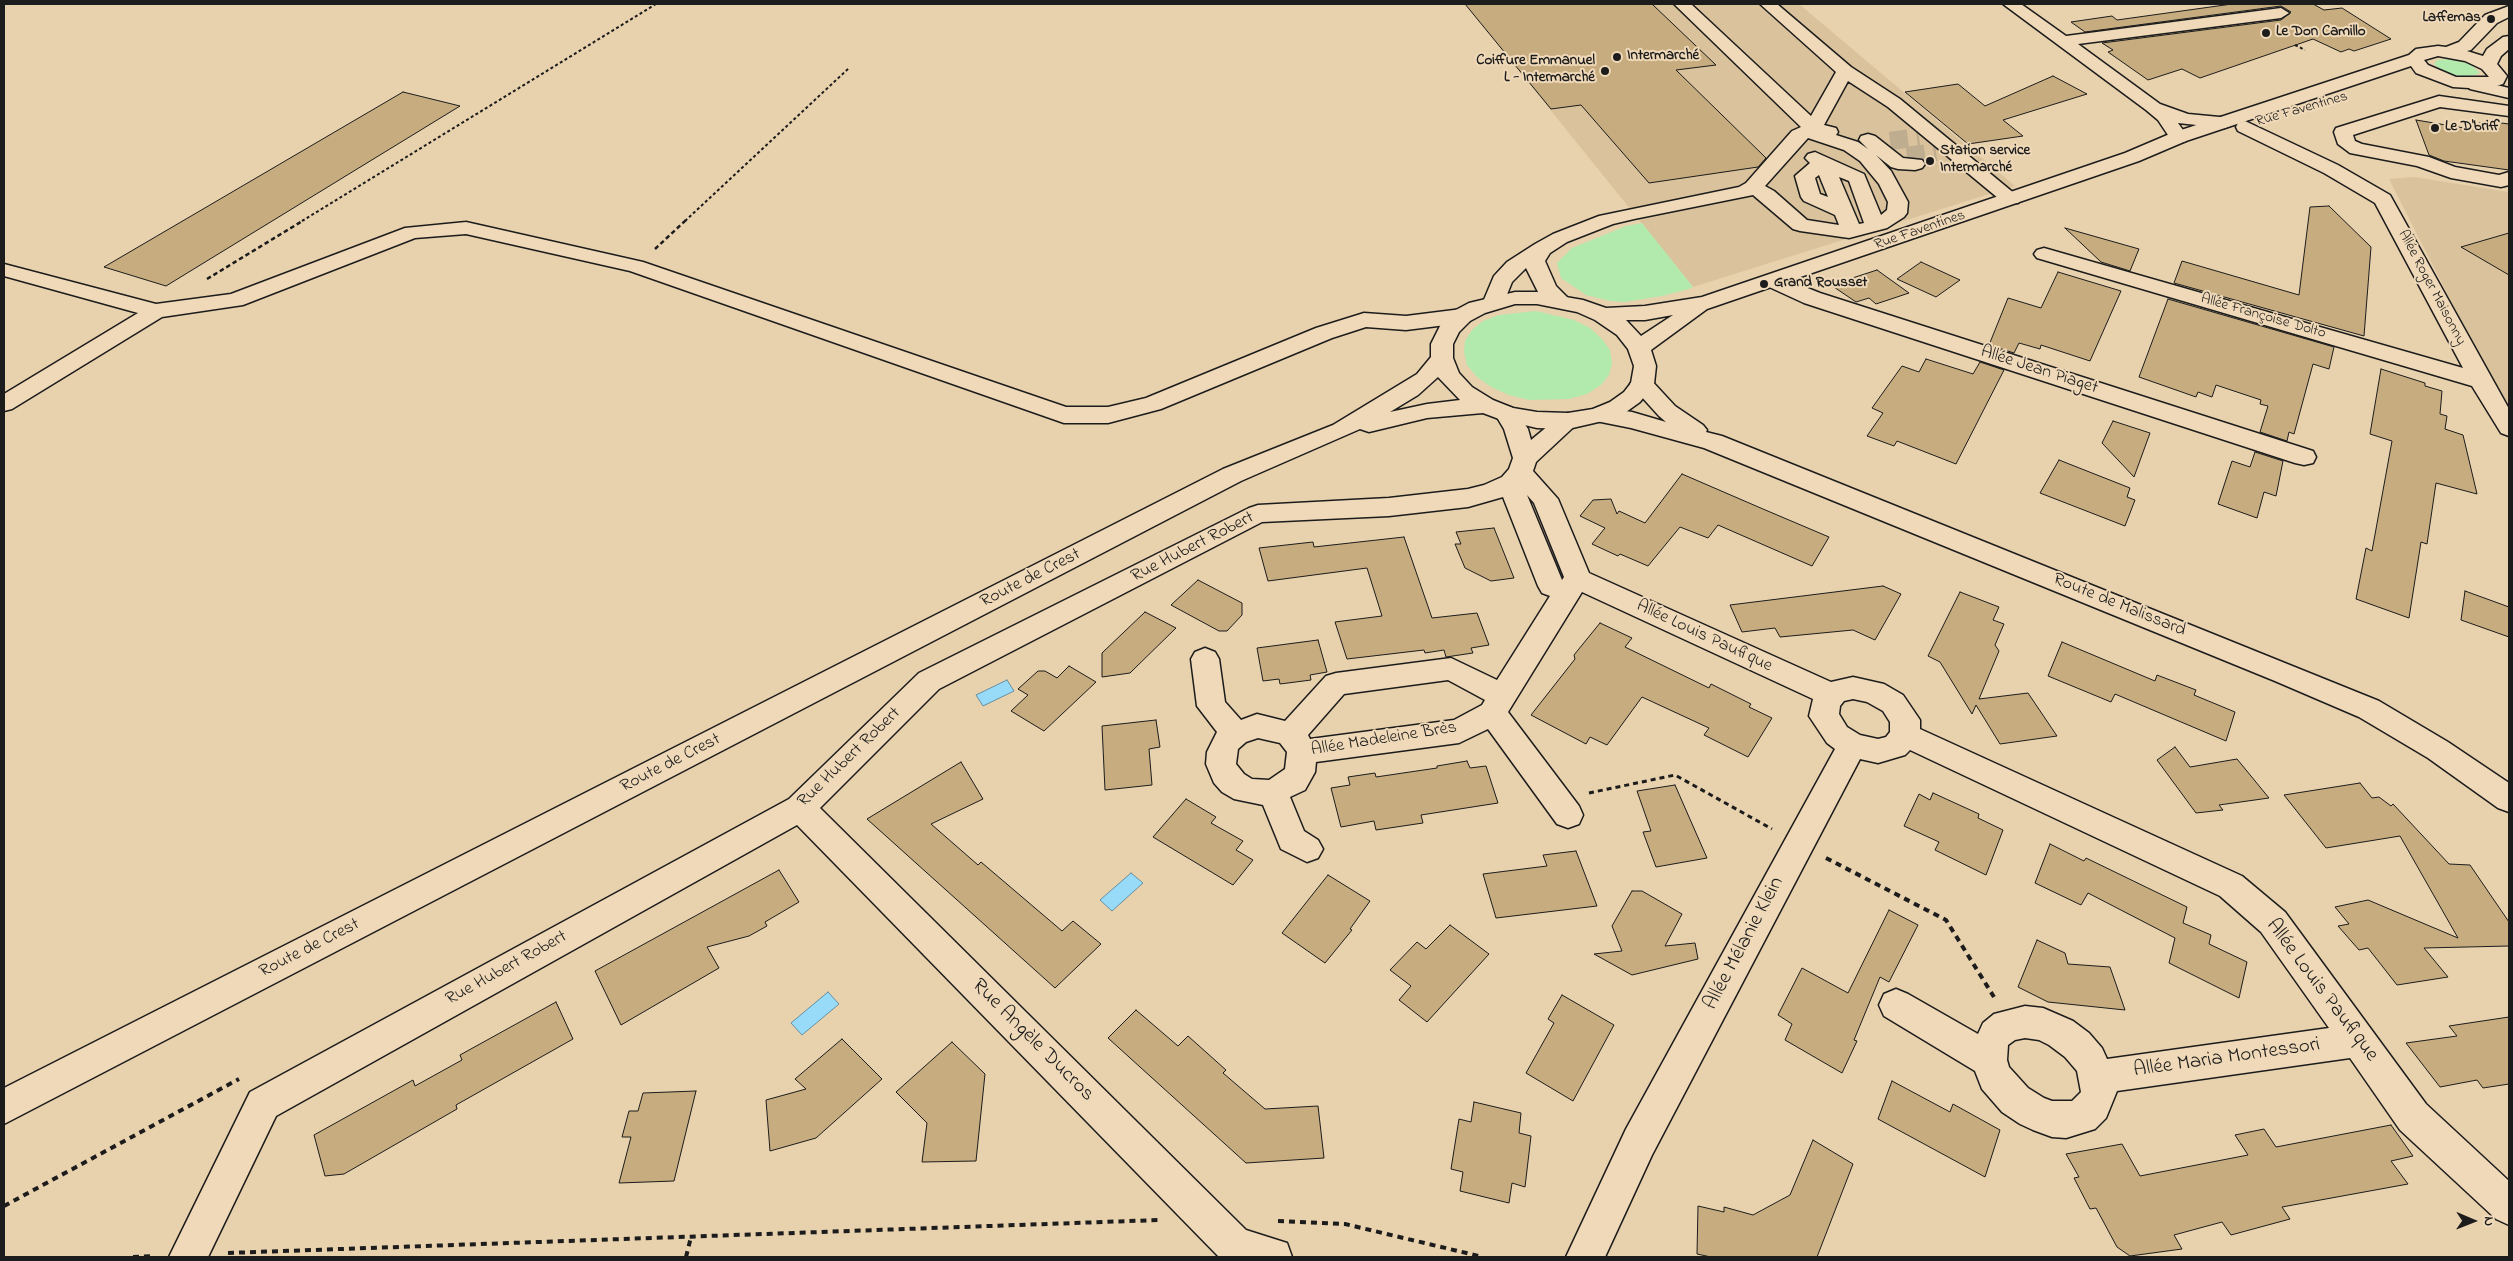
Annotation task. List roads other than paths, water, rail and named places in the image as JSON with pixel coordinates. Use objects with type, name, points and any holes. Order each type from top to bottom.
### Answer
[{"type":"street","points":[[1682,4],[1802,134],[1823,162],[1852,231]]},
{"type":"street","points":[[1768,4],[1845,71],[1894,103],[1939,147],[2011,199]]},
{"type":"street","points":[[2011,4],[2065,41],[2152,106],[2164,116],[2178,137]]},
{"type":"street","name":"Rue Faventines","points":[[2449,52],[2465,46],[2491,19],[2509,11]]},
{"type":"street","points":[[2065,41],[2281,13]]},
{"type":"street","points":[[2476,85],[2492,83],[2498,75],[2493,53],[2509,41]]},
{"type":"street","name":"Rue Faventines","points":[[2132,157],[2178,137],[2415,59],[2417,56],[2429,51],[2449,52],[2470,57],[2498,75]]},
{"type":"street","name":"Rue Faventines","points":[[2415,59],[2422,69],[2443,79]]},
{"type":"street","points":[[1494,302],[1502,281],[1514,266],[1542,248],[1579,229],[1606,220],[1745,192],[1753,187],[1802,134],[1845,71]]},
{"type":"street","name":"Rue Faventines","points":[[1603,315],[1644,313],[1706,303],[1775,281],[2132,157],[2406,81],[2443,79],[2509,93]]},
{"type":"street","points":[[2509,110],[2439,101],[2343,132],[2347,144],[2356,149],[2422,161],[2451,172],[2501,181],[2509,178]]},
{"type":"street","points":[[2152,106],[2185,119],[2224,122]]},
{"type":"street","name":"Allée Roger Maisonny","points":[[2245,127],[2331,169],[2383,199],[2509,428]]},
{"type":"street","points":[[1802,134],[1854,136],[1894,152]]},
{"type":"street","points":[[1753,187],[1767,195],[1800,226],[1823,230],[1852,231],[1878,225],[1896,213],[1898,202],[1881,171],[1851,146],[1802,134]]},
{"type":"street","points":[[1823,162],[1857,178],[1878,225]]},
{"type":"street","points":[[4,270],[156,311],[235,300],[342,257],[412,232],[466,228],[636,266],[1064,416],[1108,415],[1153,404],[1316,336],[1364,320],[1406,323],[1462,316],[1494,302],[1537,298],[1583,306],[1603,315],[1625,330],[1639,348],[1645,366],[1642,384],[1632,396],[1618,407],[1599,415],[1568,421],[1537,420],[1496,410],[1427,411],[1341,430]]},
{"type":"street","points":[[1542,248],[1535,261],[1536,267],[1547,289],[1560,301]]},
{"type":"street","name":"Allée Françoise Dolto","points":[[2044,254],[2481,380]]},
{"type":"street","name":"Allée Jean Piaget","points":[[1775,281],[1821,301],[2304,457]]},
{"type":"street","name":"Rue Faventines","points":[[1639,348],[1683,316],[1706,303]]},
{"type":"street","points":[[4,404],[156,311]]},
{"type":"street","points":[[1341,430],[1410,390],[1425,379],[1442,351],[1449,329],[1462,316]]},
{"type":"street","points":[[1406,323],[1423,331],[1442,351],[1449,376],[1459,386],[1496,410]]},
{"type":"street","name":"Route de Malissard","points":[[1642,384],[1667,411],[1713,442]]},
{"type":"street","name":"Allée Louis Paufique","points":[[1496,410],[1516,429],[1519,471],[1518,506],[1551,586],[1572,585],[1831,695]]},
{"type":"street","name":"Route de Malissard","points":[[1599,415],[1632,420],[1713,442],[2285,673],[2369,709],[2438,750],[2509,799]]},
{"type":"street","points":[[1519,471],[1568,421]]},
{"type":"street","name":"Route de Crest","points":[[4,1107],[1232,475],[1341,430]]},
{"type":"street","name":"Rue Hubert Robert","points":[[189,1256],[263,1104],[800,808],[929,681],[1258,514],[1409,505],[1468,498],[1492,492],[1519,471]]},
{"type":"street","points":[[1498,704],[1572,585]]},
{"type":"street","points":[[1205,659],[1212,706],[1236,734],[1226,742],[1222,752],[1221,764],[1225,774],[1233,783],[1245,790],[1259,793],[1273,792],[1292,840],[1307,850]]},
{"type":"street","points":[[1296,744],[1336,684],[1451,669],[1498,704],[1563,808]]},
{"type":"street","points":[[1853,688],[1874,692],[1893,703],[1905,720],[1906,735],[1895,746],[1878,751],[1852,745],[1836,735],[1824,716],[1826,702],[1831,695],[1853,688]]},
{"type":"street","name":"Allée Madeleine Brès","points":[[1236,734],[1251,728],[1269,726],[1296,744],[1459,731],[1498,704]]},
{"type":"street","name":"Allée Louis Paufique","points":[[1906,735],[2231,886],[2273,922],[2413,1117],[2509,1206]]},
{"type":"street","name":"Allée Madeleine Brès","points":[[1273,792],[1294,780],[1300,772],[1296,744]]},
{"type":"street","name":"Allée Mélanie Klein","points":[[1586,1257],[1639,1142],[1852,745]]},
{"type":"street","name":"Rue Angèle Ducros","points":[[800,808],[1209,1218],[1230,1251],[1273,1257]]},
{"type":"street","points":[[1896,1005],[1989,1060]]},
{"type":"street","points":[[2025,1022],[2043,1024],[2061,1033],[2077,1045],[2090,1060],[2097,1077],[2099,1093],[2093,1106],[2082,1116],[2066,1120],[2052,1119],[2032,1112],[2015,1100],[1995,1077],[1989,1060],[1990,1048],[1995,1035],[2010,1024],[2025,1022]]},
{"type":"street","name":"Allée Maria Montessori","points":[[2097,1077],[2358,1040]]},
{"type":"water","points":[[1007,680],[1014,691],[983,706],[976,695]]},
{"type":"water","points":[[1131,873],[1143,883],[1112,911],[1100,900]]},
{"type":"water","points":[[828,992],[839,1004],[802,1035],[791,1023]]},
{"type":"tunnel","points":[[1890,141],[1919,137]]},
{"type":"tunnel","points":[[1907,156],[1936,152]]},
{"type":"place","name":"Laffemas","points":[[2491,19]]},
{"type":"place","name":"Le Don Camillo","points":[[2266,33]]},
{"type":"place","name":"Intermarché","points":[[1617,57]]},
{"type":"place","name":"Coiffure Emmanuel L - Intermarché","points":[[1605,71]]},
{"type":"place","name":"Le D'briff","points":[[2435,128]]},
{"type":"place","name":"Station service Intermarché","points":[[1930,161]]},
{"type":"place","name":"Grand Rousset","points":[[1764,284]]}]
